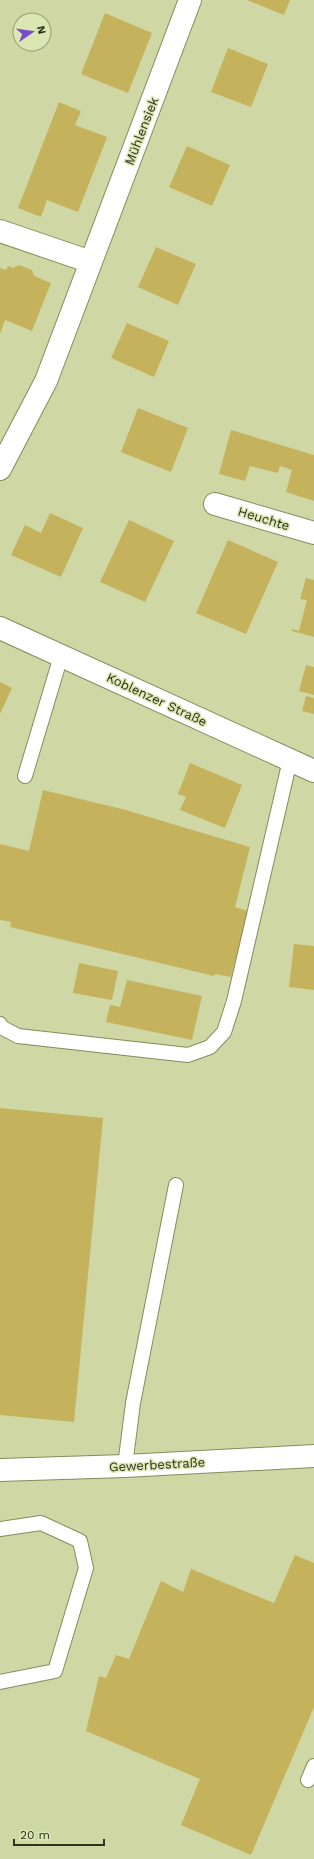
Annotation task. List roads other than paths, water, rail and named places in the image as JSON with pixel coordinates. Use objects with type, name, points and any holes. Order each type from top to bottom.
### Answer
[{"type":"street","name":"Mühlensiek","points":[[0,469],[46,381],[190,0]]},
{"type":"street","points":[[0,231],[91,262]]},
{"type":"street","name":"Heuchte","points":[[215,504],[314,533]]},
{"type":"street","name":"Koblenzer Straße","points":[[0,628],[314,771]]},
{"type":"street","name":"Gewerbestraße","points":[[0,1470],[125,1466],[314,1456]]},
{"type":"lane","points":[[25,776],[61,656]]},
{"type":"lane","points":[[0,1024],[1,1028],[18,1036],[188,1055],[210,1047],[224,1032],[234,1002],[290,760]]},
{"type":"lane","points":[[125,1466],[133,1403],[176,1185]]},
{"type":"lane","points":[[0,1529],[42,1523],[80,1541],[86,1568],[55,1671],[0,1682]]},
{"type":"lane","points":[[308,1780],[314,1766]]}]
